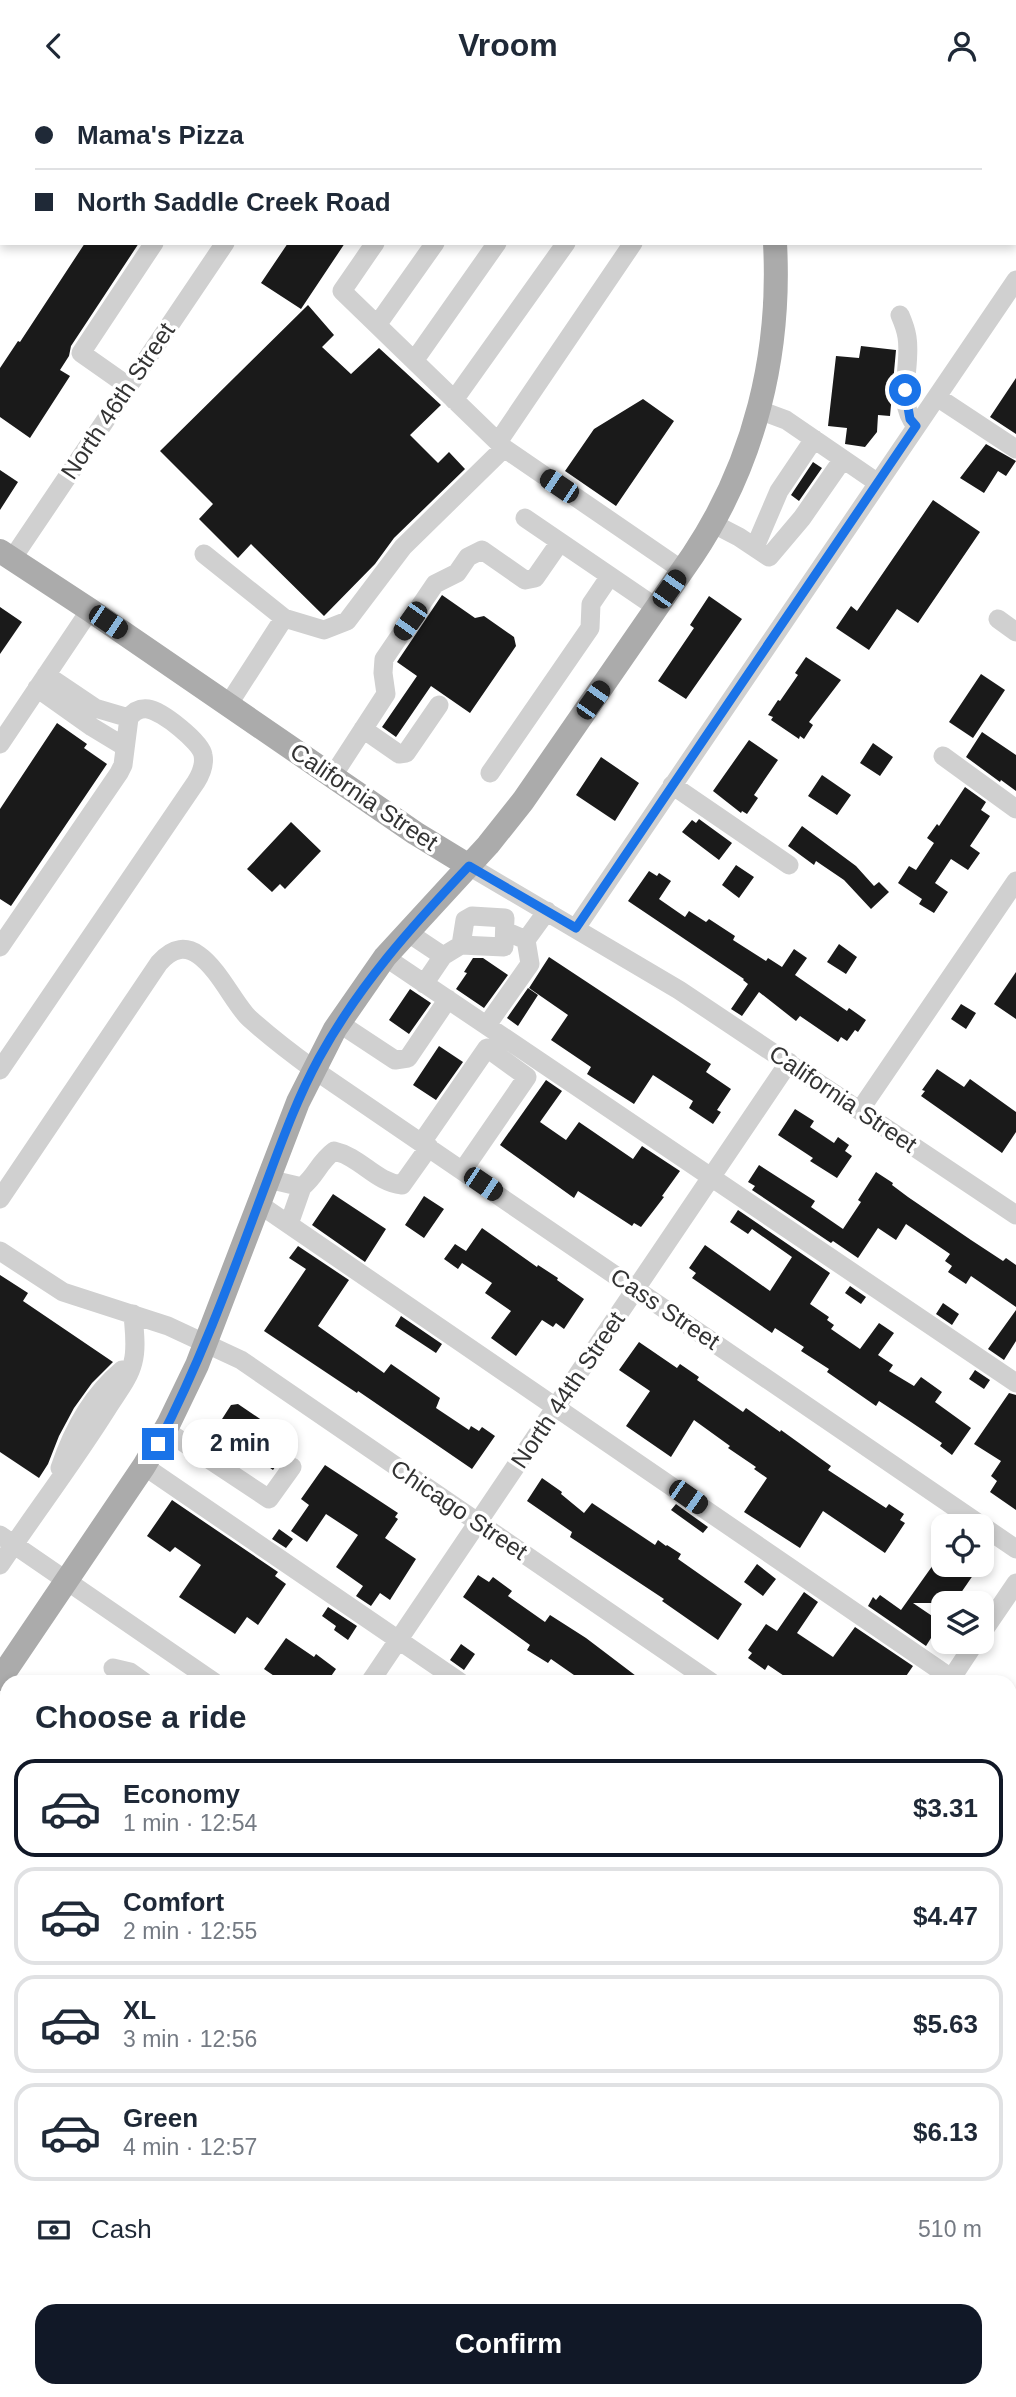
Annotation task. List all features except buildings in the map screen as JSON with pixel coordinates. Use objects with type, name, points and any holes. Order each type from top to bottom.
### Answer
[{"type":"main road","points":[[3,1675],[144,1466],[165,1430],[206,1342],[293,1113],[313,1069],[339,1023],[385,957],[469,866],[523,801],[657,608],[712,523],[737,473],[760,410],[772,345],[775,245]]},
{"type":"main road","name":"California Street","points":[[6,555],[434,846],[469,866]]},
{"type":"street","points":[[128,386],[81,353],[153,245]]},
{"type":"street","name":"North 46th Street","points":[[6,555],[128,386],[224,245]]},
{"type":"street","points":[[374,245],[342,291],[501,445],[682,570]]},
{"type":"street","points":[[377,325],[434,245]]},
{"type":"street","points":[[414,361],[496,245]]},
{"type":"street","points":[[454,400],[565,245]]},
{"type":"street","points":[[204,554],[284,618],[324,630],[347,621],[403,547],[501,445],[632,245]]},
{"type":"street","points":[[576,928],[1016,280]]},
{"type":"street","points":[[901,315],[907,338],[907,408],[910,419],[916,426]]},
{"type":"street","points":[[937,397],[1016,449]]},
{"type":"street","points":[[760,410],[786,420],[878,483]]},
{"type":"street","points":[[762,552],[779,491],[814,439]]},
{"type":"street","points":[[762,552],[802,517],[843,459]]},
{"type":"street","points":[[525,518],[657,608]]},
{"type":"street","points":[[712,523],[762,552]]},
{"type":"street","points":[[332,776],[386,694],[384,659],[435,583],[457,573],[468,557],[482,550],[525,580],[535,578],[560,543]]},
{"type":"street","points":[[490,773],[590,628],[591,604],[610,576]]},
{"type":"street","points":[[0,744],[90,610]]},
{"type":"street","points":[[228,705],[284,618]]},
{"type":"street","points":[[998,619],[1016,632]]},
{"type":"street","points":[[41,682],[95,708],[129,718]]},
{"type":"street","points":[[41,682],[92,727],[125,747]]},
{"type":"street","points":[[363,729],[399,754],[405,753],[439,705]]},
{"type":"street","points":[[0,947],[119,773],[123,765],[129,718],[138,710],[157,712],[200,747],[202,769],[196,782],[0,1070]]},
{"type":"street","points":[[943,756],[1016,809]]},
{"type":"street","points":[[672,785],[789,865]]},
{"type":"street","name":"California Street","points":[[469,866],[679,990],[1016,1215]]},
{"type":"street","points":[[860,1110],[1016,881]]},
{"type":"street","points":[[487,1025],[530,964],[526,940],[547,911]]},
{"type":"street","points":[[424,983],[443,956],[461,945],[504,947],[505,918],[472,916],[465,921],[461,945]]},
{"type":"street","points":[[505,931],[526,940]]},
{"type":"street","points":[[407,932],[443,956]]},
{"type":"street","name":"Cass Street","points":[[0,1199],[154,969],[173,951],[186,950],[201,956],[247,1016],[313,1069],[1016,1549]]},
{"type":"street","points":[[385,957],[1016,1383]]},
{"type":"street","points":[[339,1023],[395,1060],[408,1058],[447,999]]},
{"type":"street","points":[[289,1224],[302,1187],[312,1179],[321,1161],[334,1151],[349,1154],[388,1183],[402,1185],[487,1048],[527,1077],[463,1170]]},
{"type":"street","name":"North 44th Street","points":[[375,1675],[789,1062]]},
{"type":"street","points":[[268,1179],[302,1187]]},
{"type":"street","points":[[259,1204],[557,1406],[945,1675]]},
{"type":"street","name":"Chicago Street","points":[[0,1251],[63,1292],[133,1314],[206,1342],[241,1360],[700,1675]]},
{"type":"street","points":[[0,1565],[7,1540],[87,1441],[123,1383],[134,1360],[133,1314]]},
{"type":"street","points":[[165,1430],[270,1499],[292,1467]]},
{"type":"street","points":[[144,1466],[450,1675]]},
{"type":"street","points":[[0,1528],[7,1540],[204,1675]]},
{"type":"street","points":[[994,1615],[1016,1583]]},
{"type":"street","points":[[955,1675],[968,1654]]},
{"type":"street","points":[[122,1675],[108,1665],[135,1675]]},
{"type":"route","points":[[158,1444],[194,1371],[298,1102],[328,1041],[357,995],[385,957],[469,866],[576,928],[916,426],[910,419],[905,390]]}]
